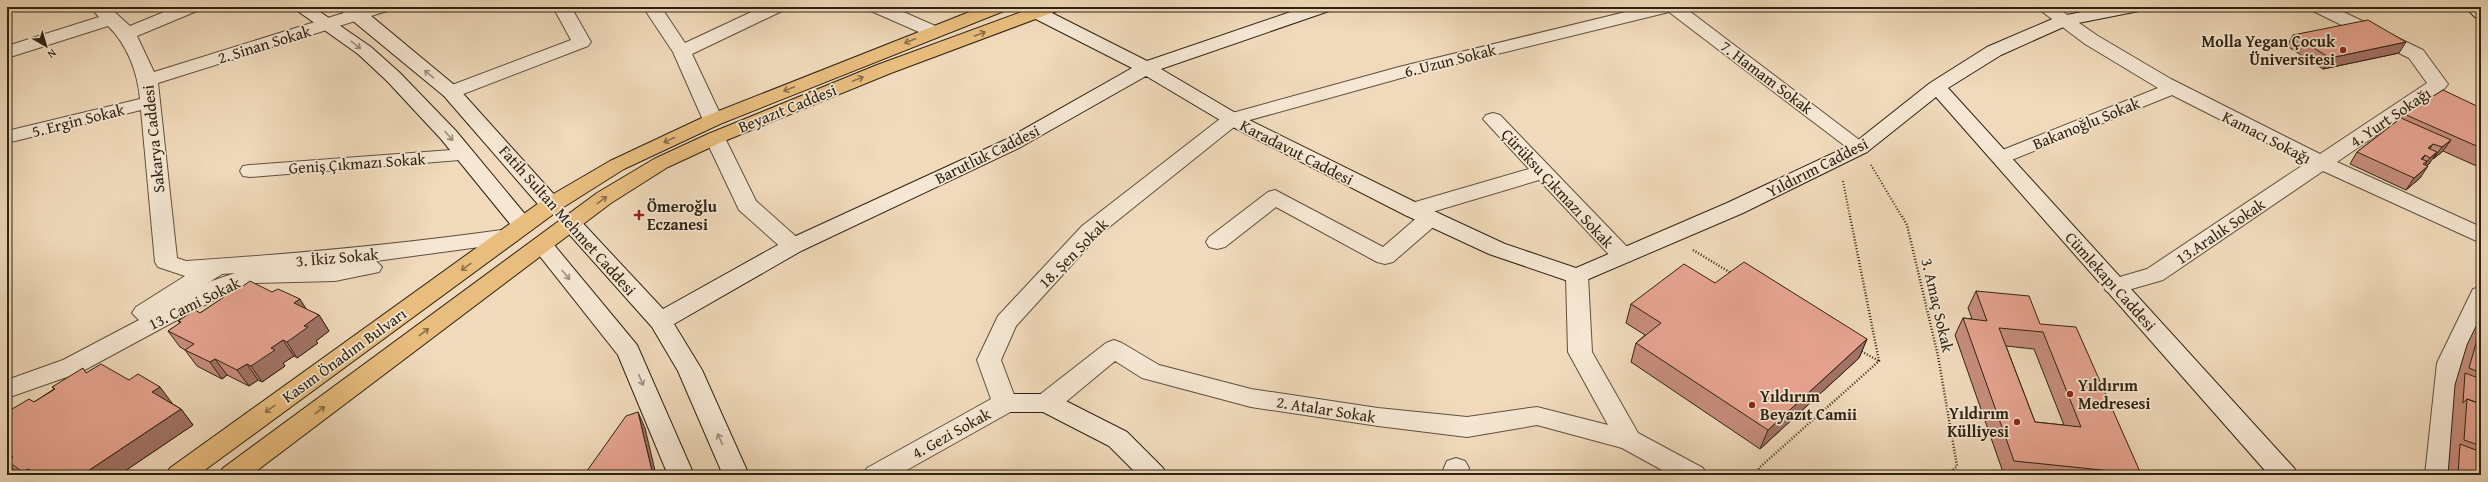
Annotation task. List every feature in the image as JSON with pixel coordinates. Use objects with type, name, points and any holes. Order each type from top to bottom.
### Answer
[{"type":"main road","name":"Beyazıt Caddesi","points":[[542,245],[604,198],[714,129],[934,32],[998,7]]},
{"type":"main road","name":"Beyazıt Caddesi","points":[[516,230],[551,205],[617,164],[884,69],[1038,9]]},
{"type":"main road","name":"Fatih Sultan Mehmet Caddesi","points":[[551,205],[571,224]]},
{"type":"main road","name":"Fatih Sultan Mehmet Caddesi","points":[[516,230],[542,245]]},
{"type":"main road","name":"Kasım Önadım Bulvarı","points":[[179,475],[516,230]]},
{"type":"main road","name":"Kasım Önadım Bulvarı","points":[[232,475],[542,245]]},
{"type":"street","points":[[127,34],[191,7]]},
{"type":"street","name":"Fatih Sultan Mehmet Caddesi","points":[[301,7],[328,24],[389,71],[465,155],[516,230]]},
{"type":"street","name":"2. Sinan Sokak","points":[[148,80],[328,24],[351,11],[381,7]]},
{"type":"street","points":[[451,92],[582,42],[562,7]]},
{"type":"street","points":[[652,7],[682,52],[747,205],[793,246]]},
{"type":"street","points":[[682,52],[776,7]]},
{"type":"street","points":[[877,7],[934,32]]},
{"type":"street","name":"Barutluk Caddesi","points":[[660,321],[793,246],[1012,144],[1146,68],[1255,29],[1323,7]]},
{"type":"street","name":"6. Uzun Sokak","points":[[1232,119],[1406,71],[1668,7]]},
{"type":"street","name":"7. Hamam Sokak","points":[[1673,7],[1860,148]]},
{"type":"street","name":"Kamacı Sokağı","points":[[2045,7],[2063,21],[2171,89],[2320,164],[2481,236]]},
{"type":"street","name":"Yıldırım Caddesi","points":[[1577,276],[1735,208],[1860,148],[1937,87],[1994,51],[2063,21],[2133,7]]},
{"type":"street","name":"4. Yurt Sokağı","points":[[2320,7],[2416,54],[2438,84],[2320,164]]},
{"type":"street","points":[[2474,7],[2481,13]]},
{"type":"street","name":"Karadavut Caddesi","points":[[1038,9],[1146,68],[1232,119],[1421,214],[1496,249],[1577,276]]},
{"type":"street","name":"Fatih Sultan Mehmet Caddesi","points":[[351,11],[451,92],[551,205]]},
{"type":"street","points":[[7,52],[106,13]]},
{"type":"street","name":"Sakarya Caddesi","points":[[106,13],[127,34],[148,80],[166,262]]},
{"type":"street","name":"Cümlekapı Caddesi","points":[[1937,87],[2002,157],[2114,286],[2285,475]]},
{"type":"street","name":"Bakanoğlu Sokak","points":[[2002,157],[2171,89]]},
{"type":"street","name":"5. Ergin Sokak","points":[[7,137],[150,102]]},
{"type":"street","name":"18. Şen Sokak","points":[[1005,403],[989,360],[1006,322],[1090,231],[1232,119]]},
{"type":"street","name":"Çürüksu Çıkmazı Sokak","points":[[1493,119],[1623,256]]},
{"type":"street","name":"Geniş Çıkmazı Sokak","points":[[250,172],[465,155]]},
{"type":"street","name":"13.Aralık Sokak","points":[[2114,286],[2155,275],[2320,164]]},
{"type":"street","points":[[1217,242],[1275,197],[1385,257],[1421,214],[1543,172]]},
{"type":"street","name":"Fatih Sultan Mehmet Caddesi","points":[[571,224],[660,321],[690,370],[736,475]]},
{"type":"street","name":"3. İkiz Sokak","points":[[166,262],[184,269],[413,250],[516,230]]},
{"type":"street","name":"Fatih Sultan Mehmet Caddesi","points":[[542,245],[629,351],[680,475]]},
{"type":"street","name":"13. Cami Sokak","points":[[7,390],[72,366],[217,288],[253,275],[335,273],[386,265],[413,250]]},
{"type":"street","points":[[72,366],[149,309],[216,267]]},
{"type":"street","points":[[1577,276],[1580,352],[1629,440],[1694,475]]},
{"type":"street","points":[[2438,475],[2449,363],[2481,295]]},
{"type":"street","name":"2. Atalar Sokak","points":[[1047,403],[1114,349],[1151,372],[1251,398],[1378,417],[1467,427],[1537,416],[1629,440]]},
{"type":"street","points":[[1005,403],[1047,403],[1118,440],[1146,473]]},
{"type":"street","name":"4. Gezi Sokak","points":[[876,475],[1005,403]]},
{"type":"path","name":"3. Amaç Sokak","points":[[1860,148],[1907,225],[1938,356],[1957,466],[1948,475]]},
{"type":"path","points":[[1838,158],[1879,361]]},
{"type":"path","points":[[1708,259],[1735,275]]},
{"type":"path","points":[[1858,349],[1879,361]]},
{"type":"path","points":[[1757,475],[1759,468],[1879,361]]},
{"type":"building","points":[[2368,20],[2406,42],[2330,58],[2293,35]]},
{"type":"building","points":[[2443,90],[2481,108],[2481,148],[2404,114]]},
{"type":"building","points":[[2401,118],[2451,140],[2442,147],[2433,144],[2428,148],[2437,152],[2430,158],[2425,155],[2421,159],[2427,161],[2423,164],[2428,166],[2414,178],[2357,152]]},
{"type":"building","name":"Yıldırım Beyazıt Camii","points":[[1744,262],[1867,339],[1768,430],[1636,343],[1661,323],[1631,304],[1684,264],[1715,283]]},
{"type":"building","points":[[250,281],[272,292],[278,289],[300,299],[294,303],[319,315],[304,326],[308,327],[287,342],[283,340],[271,348],[275,350],[251,366],[247,364],[237,370],[215,359],[210,362],[185,350],[194,344],[168,331],[181,322],[178,321],[195,310],[200,313],[224,297],[221,296],[232,289],[236,291]]},
{"type":"building","points":[[1976,291],[2029,296],[2040,324],[2076,327],[2141,474],[2014,461],[1963,318],[1987,321]],"holes":[[[1999,328],[2043,332],[2081,427],[2035,422]]]},
{"type":"building","points":[[2481,324],[2481,330],[2480,329],[2476,333]]},
{"type":"building","points":[[2480,329],[2481,330],[2481,373],[2469,368]]},
{"type":"building","points":[[101,364],[129,380],[138,374],[160,387],[152,392],[181,409],[82,475],[36,475],[28,469],[23,472],[7,461],[13,457],[7,453],[7,412],[29,399],[34,402],[55,389],[52,387],[83,368],[86,373]]},
{"type":"building","points":[[2465,373],[2481,379],[2481,404],[2467,399],[2463,403]]},
{"type":"building","points":[[2467,399],[2481,404],[2481,446],[2464,440]]},
{"type":"building","points":[[638,412],[653,475],[584,475],[626,416]]},
{"type":"building","points":[[2460,444],[2481,452],[2481,475],[2458,475]]},
{"type":"place","name":"Molla Yegan Çocuk Üniversitesi","points":[[2343,50]]},
{"type":"place","name":"Ömeroğlu Eczanesi","points":[[639,215]]},
{"type":"place","name":"Yıldırım Medresesi","points":[[2070,394]]},
{"type":"place","name":"Yıldırım Beyazıt Camii","points":[[1752,405]]},
{"type":"place","name":"Yıldırım Külliyesi","points":[[2017,422]]}]
